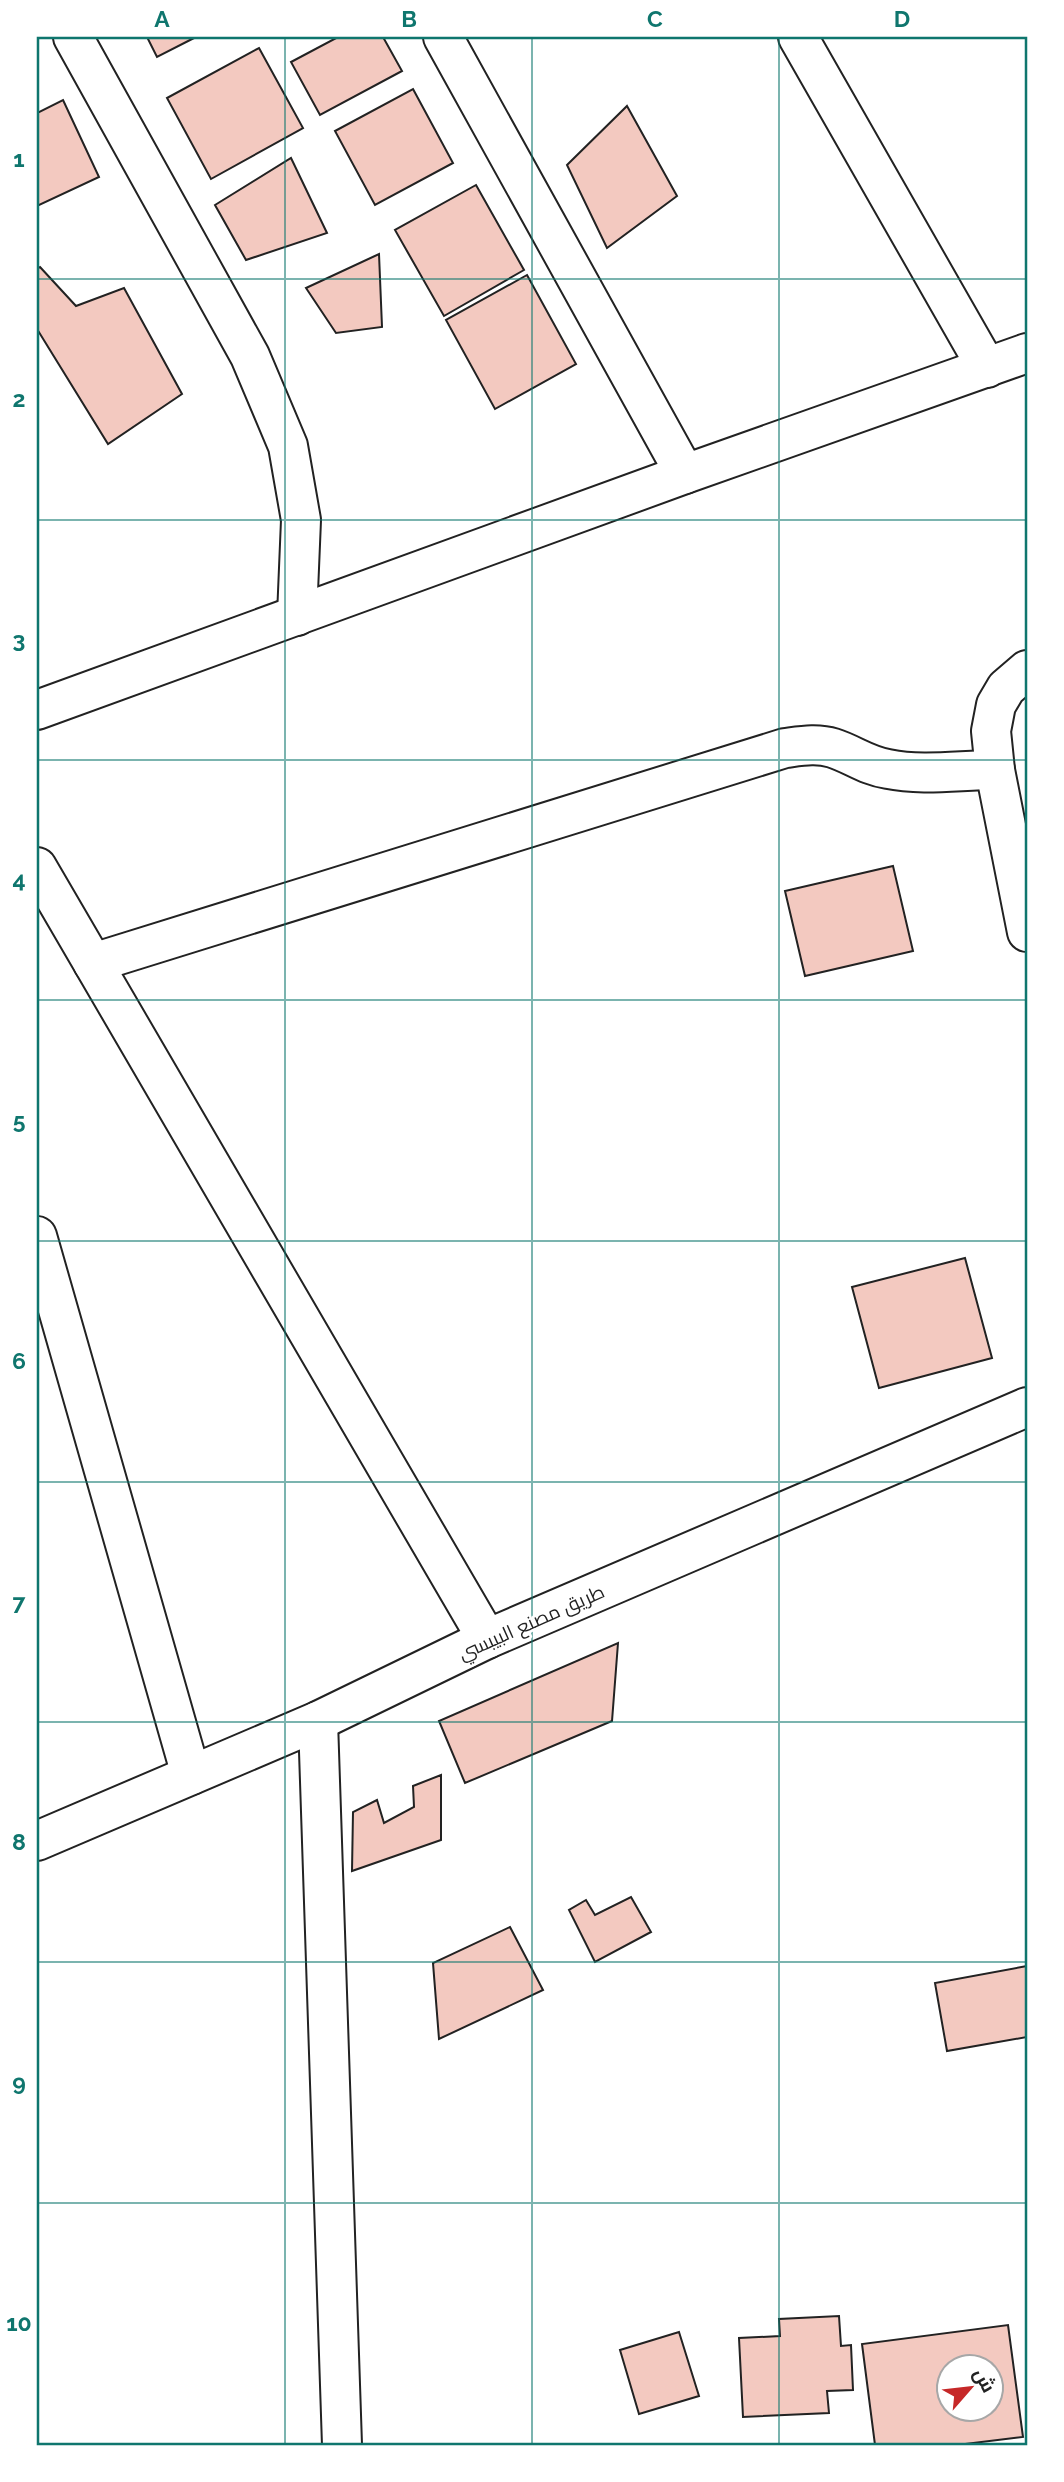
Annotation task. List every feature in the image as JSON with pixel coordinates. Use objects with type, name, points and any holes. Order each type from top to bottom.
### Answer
[{"type":"street","points":[[73,37],[250,356],[288,446],[301,520],[297,615]]},
{"type":"street","points":[[443,37],[685,474]]},
{"type":"street","points":[[798,37],[987,368]]},
{"type":"street","points":[[37,710],[685,474],[1027,354]]},
{"type":"street","points":[[1027,670],[1006,688],[996,705],[991,731],[995,769],[1027,932]]},
{"type":"street","points":[[93,963],[785,748],[814,745],[834,748],[862,762],[888,769],[995,769]]},
{"type":"street","points":[[37,867],[487,1639]]},
{"type":"street","points":[[37,1236],[191,1775]]},
{"type":"street","name":"طريق مصنع البيبسي","points":[[37,1841],[318,1721],[487,1639],[1027,1407]]},
{"type":"street","points":[[318,1721],[342,2445]]},
{"type":"building","points":[[147,37],[196,37],[157,57]]},
{"type":"building","points":[[338,37],[383,37],[402,71],[320,115],[291,62]]},
{"type":"building","points":[[259,48],[303,128],[211,179],[167,98]]},
{"type":"building","points":[[413,89],[453,163],[375,205],[335,131]]},
{"type":"building","points":[[63,100],[99,177],[37,206],[37,113]]},
{"type":"building","points":[[627,106],[677,196],[607,248],[567,165]]},
{"type":"building","points":[[291,158],[327,233],[246,260],[215,205]]},
{"type":"building","points":[[476,185],[524,270],[444,316],[395,230]]},
{"type":"building","points":[[379,254],[382,327],[336,333],[306,288]]},
{"type":"building","points":[[40,267],[76,306],[124,288],[182,394],[108,444],[37,329],[37,269]]},
{"type":"building","points":[[527,275],[576,364],[495,409],[446,320]]},
{"type":"building","points":[[893,866],[913,951],[805,976],[785,891]]},
{"type":"building","points":[[965,1258],[992,1358],[879,1388],[852,1287]]},
{"type":"building","points":[[618,1643],[612,1721],[465,1783],[439,1721]]},
{"type":"building","points":[[441,1775],[441,1840],[352,1871],[353,1812],[377,1800],[384,1823],[414,1807],[413,1786]]},
{"type":"building","points":[[631,1897],[651,1932],[595,1962],[569,1910],[586,1900],[595,1915]]},
{"type":"building","points":[[510,1927],[543,1990],[439,2039],[433,1963]]},
{"type":"building","points":[[1027,1966],[1027,2037],[947,2051],[935,1983]]},
{"type":"building","points":[[839,2316],[841,2346],[851,2345],[853,2390],[827,2391],[829,2413],[743,2417],[739,2338],[780,2336],[779,2319]]},
{"type":"building","points":[[1008,2325],[1023,2437],[957,2445],[875,2445],[862,2344]]},
{"type":"building","points":[[679,2332],[699,2396],[639,2414],[620,2350]]}]
